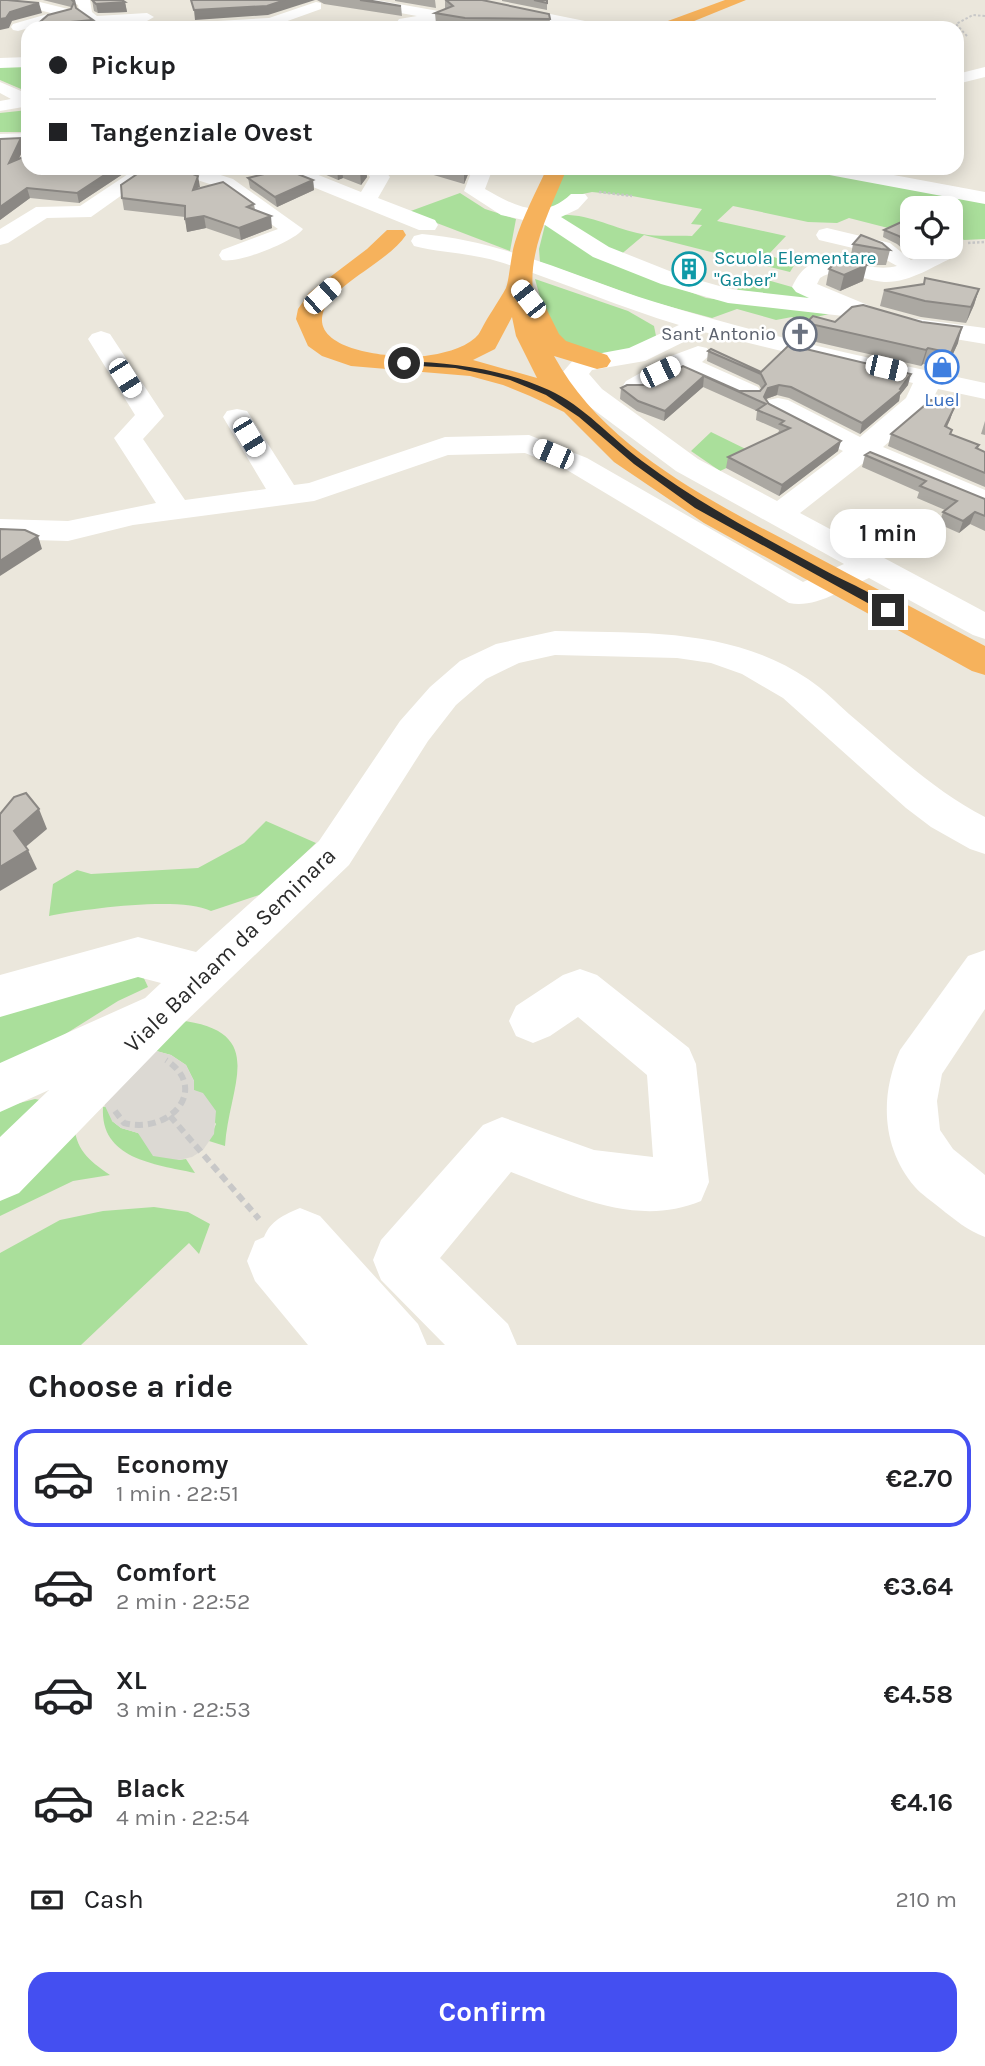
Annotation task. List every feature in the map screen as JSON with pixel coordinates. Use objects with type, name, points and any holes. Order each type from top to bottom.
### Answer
[{"type":"highway","points":[[682,21],[739,0]]},
{"type":"highway","points":[[554,175],[529,238],[519,274],[525,322],[534,350],[555,384],[607,397]]},
{"type":"highway","points":[[414,233],[373,257],[334,285],[312,306],[309,315],[312,334],[321,344],[354,358],[455,366],[513,378],[549,393],[607,397]]},
{"type":"highway","points":[[422,364],[462,356],[482,348],[495,332],[505,303],[519,288]]},
{"type":"highway","points":[[519,288],[537,311],[546,337],[551,343],[577,355],[607,397],[699,506],[985,662]]},
{"type":"street","points":[[27,9],[63,0]]},
{"type":"street","points":[[93,21],[85,13],[81,1],[103,0]]},
{"type":"street","points":[[351,0],[444,16],[411,21]]},
{"type":"street","points":[[135,3],[151,21]]},
{"type":"street","points":[[485,5],[569,21]]},
{"type":"street","points":[[274,21],[316,6]]},
{"type":"street","points":[[186,9],[189,21]]},
{"type":"street","points":[[0,63],[21,62]]},
{"type":"street","points":[[964,68],[985,69]]},
{"type":"street","points":[[964,76],[985,69]]},
{"type":"street","points":[[0,87],[21,97]]},
{"type":"street","points":[[0,106],[21,100]]},
{"type":"street","points":[[0,140],[21,139]]},
{"type":"street","points":[[0,238],[43,211],[84,212],[140,175]]},
{"type":"street","points":[[200,175],[226,184],[292,229],[230,256]]},
{"type":"street","points":[[300,175],[374,205],[414,233]]},
{"type":"street","points":[[374,205],[378,175]]},
{"type":"street","points":[[480,175],[474,191],[478,195],[508,211],[552,220],[592,247],[634,267],[728,296],[873,307],[918,327],[985,336]]},
{"type":"street","points":[[862,175],[985,198]]},
{"type":"street","points":[[542,217],[562,209],[578,198]]},
{"type":"street","points":[[374,205],[414,233],[493,253],[707,332],[751,337],[985,391]]},
{"type":"street","points":[[827,235],[883,248],[900,258],[904,271]]},
{"type":"street","points":[[925,259],[896,274],[877,275],[824,266],[815,267],[806,276],[804,287],[873,307],[985,331]]},
{"type":"street","points":[[643,307],[654,315],[664,331],[662,338],[647,351]]},
{"type":"street","points":[[751,337],[873,307]]},
{"type":"street","points":[[607,397],[707,332]]},
{"type":"street","points":[[607,397],[623,359],[707,332]]},
{"type":"street","points":[[101,339],[150,416],[128,438],[163,486],[176,511]]},
{"type":"street","points":[[607,397],[711,347],[727,344],[819,353]]},
{"type":"street","points":[[680,362],[748,393]]},
{"type":"street","points":[[787,508],[864,450],[918,402],[929,379]]},
{"type":"street","points":[[607,397],[687,465],[985,627]]},
{"type":"street","points":[[778,406],[864,450],[985,501]]},
{"type":"street","points":[[237,417],[285,496]]},
{"type":"street","points":[[0,529],[68,531],[133,516],[314,492],[445,446],[529,444],[577,464],[801,595],[871,565]]},
{"type":"street","name":"Viale Barlaam da Seminara","points":[[0,1174],[167,1008],[334,853],[414,731],[443,696],[473,670],[509,653],[529,647],[584,643],[677,646],[715,652],[755,665],[796,689],[946,817],[985,837]]},
{"type":"street","points":[[0,996],[138,957],[204,974]]},
{"type":"street","points":[[985,970],[918,1066],[911,1101],[915,1138],[934,1168],[985,1210]]},
{"type":"street","points":[[486,1345],[401,1260],[502,1143],[594,1177],[645,1185],[682,1182],[671,1064],[580,990],[533,1021]]},
{"type":"street","points":[[0,1088],[26,1073],[167,1008]]},
{"type":"street","points":[[347,1345],[274,1243],[300,1236],[397,1345]]},
{"type":"path","points":[[962,21],[973,15],[985,16]]},
{"type":"path","points":[[964,33],[967,36]]},
{"type":"path","points":[[578,198],[592,192],[632,196]]},
{"type":"path","points":[[112,1103],[117,1115],[124,1123],[131,1125],[147,1126],[170,1116],[185,1093],[184,1075],[173,1063],[158,1059]]},
{"type":"path","points":[[170,1116],[274,1243]]},
{"type":"green space","points":[[21,65],[21,89],[0,80],[0,66]]},
{"type":"green space","points":[[21,111],[21,132],[0,132],[0,113]]},
{"type":"green space","points":[[560,175],[843,175],[956,196],[900,196],[900,226],[892,229],[849,218],[837,223],[808,222],[733,206],[717,221],[786,236],[768,255],[795,264],[790,272],[644,235],[612,262],[706,298],[829,314],[799,321],[792,317],[776,320],[737,309],[712,318],[649,301],[540,262],[539,249],[547,217],[583,217],[654,235],[692,236],[702,225],[691,224],[702,209],[632,196],[592,192],[573,196],[547,210]]},
{"type":"green space","points":[[460,193],[485,209],[516,219],[510,251],[408,212]]},
{"type":"green space","points":[[963,197],[985,200],[985,239],[964,240]]},
{"type":"green space","points":[[757,277],[799,289],[828,302],[737,290],[740,284],[745,285],[750,278]]},
{"type":"green space","points":[[535,279],[628,311],[654,326],[656,336],[643,348],[599,355],[551,337]]},
{"type":"green space","points":[[711,432],[768,460],[746,459],[720,471],[691,451]]},
{"type":"green space","points":[[266,821],[316,843],[262,894],[211,911],[177,904],[155,904],[108,907],[49,916],[53,884],[77,870],[91,874],[198,868],[244,843]]},
{"type":"green space","points":[[141,972],[148,987],[118,1001],[0,1075],[0,1008]]},
{"type":"green space","points":[[178,1020],[207,1026],[225,1036],[234,1048],[238,1064],[225,1146],[209,1141],[216,1124],[194,1090],[194,1081],[186,1065],[171,1055],[149,1049]]},
{"type":"green space","points":[[40,1100],[0,1144],[0,1108]]},
{"type":"green space","points":[[118,1105],[112,1121],[121,1128],[138,1133],[179,1160],[186,1159],[195,1173],[147,1162],[120,1148],[110,1138],[104,1124],[103,1107]]},
{"type":"green space","points":[[74,1122],[77,1140],[84,1153],[110,1175],[73,1181],[0,1216],[0,1194]]},
{"type":"green space","points":[[154,1207],[188,1212],[210,1224],[199,1254],[189,1243],[81,1345],[0,1345],[0,1253],[60,1220],[103,1211]]},
{"type":"shaded area","points":[[149,1049],[171,1055],[186,1065],[194,1081],[194,1090],[203,1093],[216,1111],[214,1134],[203,1150],[192,1157],[179,1160],[153,1156],[138,1133],[121,1128],[112,1121],[105,1106],[100,1075]]},
{"type":"building","points":[[0,0],[39,3],[10,12],[6,18],[0,19]]},
{"type":"building","points":[[72,0],[74,0],[76,8],[93,20],[41,21],[48,15],[71,9],[74,2]]},
{"type":"building","points":[[92,0],[122,0],[125,2],[96,4]]},
{"type":"building","points":[[191,0],[285,0],[267,6],[194,10]]},
{"type":"building","points":[[446,0],[482,0],[549,14],[550,19],[465,18],[435,13],[453,6]]},
{"type":"building","points":[[21,138],[9,163],[21,158],[21,175],[104,175],[77,193],[27,188],[0,207],[0,139]]},
{"type":"building","points":[[136,175],[196,175],[198,176],[193,190],[223,182],[254,204],[247,207],[271,216],[239,228],[204,216],[185,219],[185,206],[122,198],[121,185]]},
{"type":"building","points":[[260,175],[300,175],[313,180],[275,197],[248,178]]},
{"type":"building","points":[[900,223],[900,237],[884,230]]},
{"type":"building","points":[[861,235],[882,243],[890,250],[853,244]]},
{"type":"building","points":[[838,260],[867,265],[844,275],[829,269]]},
{"type":"building","points":[[925,278],[979,289],[971,307],[925,301],[884,290],[924,284]]},
{"type":"building","points":[[863,305],[922,322],[962,327],[951,353],[928,348],[926,350],[806,323],[813,316],[835,322],[852,307]]},
{"type":"building","points":[[789,345],[911,374],[900,389],[902,390],[862,423],[791,387],[779,385],[768,388],[764,397],[769,404],[841,441],[782,485],[728,457],[790,428],[780,424],[784,421],[757,410],[766,404],[704,376],[665,411],[638,401],[621,388],[627,385],[648,385],[683,366],[739,391],[760,391],[766,384],[761,374],[708,351],[711,349],[761,372]]},
{"type":"building","points":[[931,400],[954,408],[945,426],[952,430],[950,434],[979,445],[976,448],[985,452],[985,473],[891,434]]},
{"type":"building","points":[[870,452],[985,499],[985,516],[975,512],[963,521],[943,512],[957,501],[920,486],[926,481],[865,455]]},
{"type":"building","points":[[0,529],[25,530],[38,536],[0,561]]},
{"type":"building","points":[[26,793],[39,809],[14,831],[28,850],[0,867],[0,814],[14,797]]},
{"type":"place","name":"Scuola Elementare \"Gaber\"","points":[[689,269]]},
{"type":"place","name":"Sant' Antonio","points":[[800,334]]},
{"type":"place","name":"Luel","points":[[942,367]]},
{"type":"route","points":[[404,363],[455,366],[490,373],[513,378],[549,393],[582,416],[637,462],[699,506],[888,610]]}]
